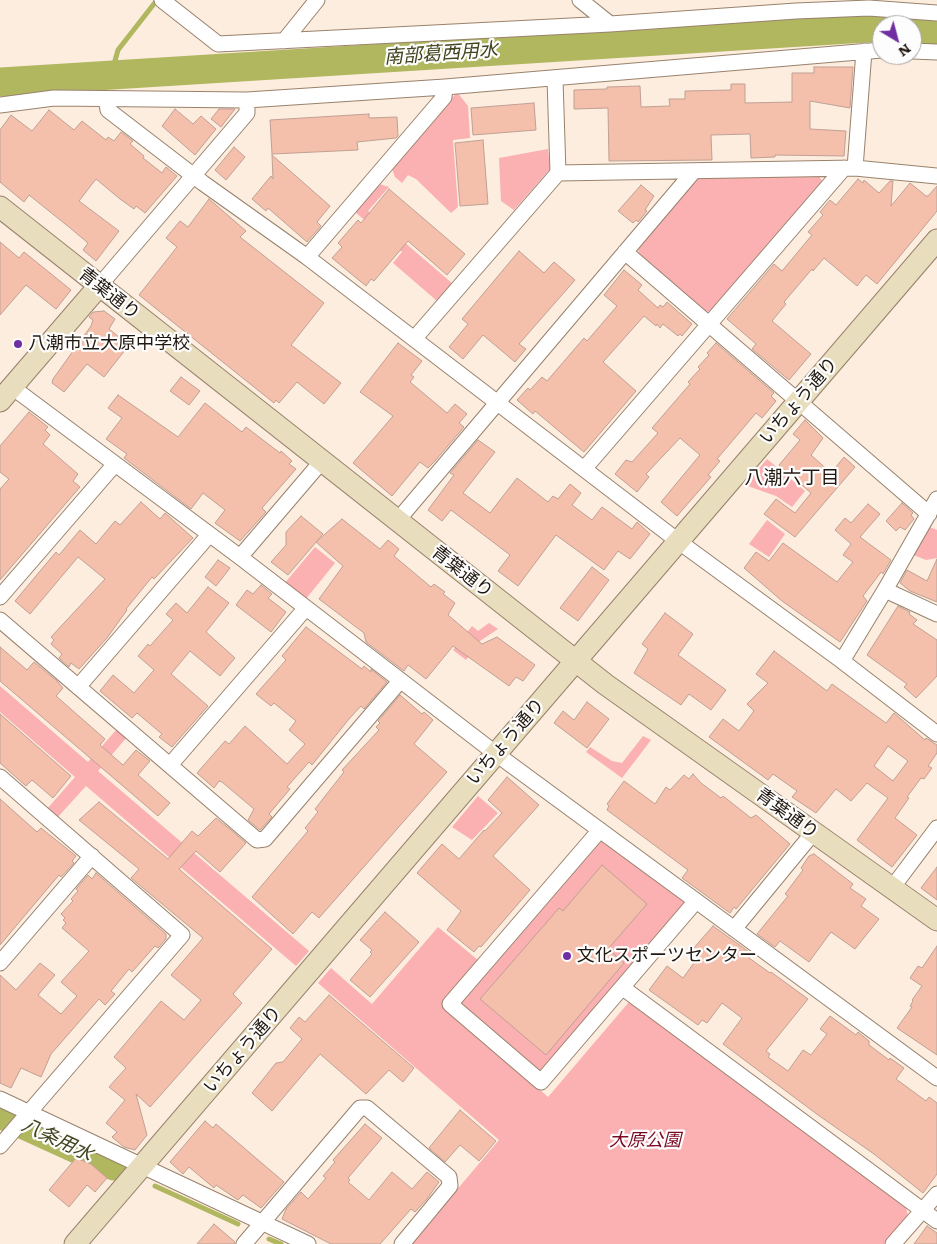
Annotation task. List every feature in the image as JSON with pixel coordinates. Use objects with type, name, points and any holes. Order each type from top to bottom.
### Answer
[{"type":"street","points":[[162,0],[218,44],[610,24],[869,8],[937,12]]},
{"type":"street","points":[[284,40],[317,0]]},
{"type":"street","points":[[580,0],[610,24]]},
{"type":"street","points":[[584,469],[849,168],[864,51]]},
{"type":"street","points":[[0,105],[54,98],[247,100],[445,88],[872,51]]},
{"type":"street","points":[[922,51],[937,52]]},
{"type":"street","points":[[414,339],[558,173],[555,79]]},
{"type":"street","points":[[307,257],[444,97],[445,88]]},
{"type":"street","points":[[106,99],[108,110],[307,257],[678,542],[842,660],[937,734]]},
{"type":"street","points":[[247,100],[248,113],[6,394],[115,464],[240,557],[495,753],[937,1078]]},
{"type":"street","points":[[558,173],[849,168],[937,176]]},
{"type":"street","points":[[397,521],[694,171]]},
{"type":"street","name":"青葉通り","points":[[0,208],[575,661],[937,920]]},
{"type":"street","name":"いちょう通り","points":[[75,1244],[937,240]]},
{"type":"street","points":[[625,252],[929,514]]},
{"type":"street","points":[[240,557],[322,462]]},
{"type":"street","points":[[0,596],[115,464]]},
{"type":"street","points":[[842,660],[886,590],[937,499]]},
{"type":"street","points":[[78,687],[209,535]]},
{"type":"street","points":[[886,590],[937,614]]},
{"type":"street","points":[[170,765],[305,608]]},
{"type":"street","points":[[0,620],[256,840],[265,839],[400,681]]},
{"type":"street","points":[[0,777],[182,934],[0,1146]]},
{"type":"street","points":[[892,888],[937,828]]},
{"type":"street","points":[[600,830],[450,1004],[541,1082],[696,901]]},
{"type":"street","points":[[734,929],[813,833]]},
{"type":"street","points":[[0,963],[92,856]]},
{"type":"street","points":[[623,988],[937,1221]]},
{"type":"street","points":[[0,1099],[23,1119],[142,1166],[308,1244]]},
{"type":"street","points":[[244,1244],[360,1108],[367,1108],[449,1177],[450,1186],[402,1244]]},
{"type":"street","points":[[893,1244],[937,1194]]},
{"type":"green space","points":[[457,92],[468,106],[470,138],[453,140],[458,207],[451,213],[416,179],[408,175],[402,183],[395,177],[392,169]]},
{"type":"green space","points":[[548,149],[550,169],[514,210],[501,201],[499,158]]},
{"type":"green space","points":[[818,175],[823,182],[713,311],[704,312],[639,256],[638,248],[699,177]]},
{"type":"green space","points":[[379,184],[389,187],[368,211],[453,284],[437,301],[393,263],[402,252],[355,212]]},
{"type":"green space","points":[[767,459],[805,491],[792,507],[776,496],[745,485]]},
{"type":"green space","points":[[767,520],[785,534],[769,557],[749,544]]},
{"type":"green space","points":[[927,526],[937,530],[937,558],[926,560],[911,554]]},
{"type":"green space","points":[[315,547],[335,563],[305,600],[284,584]]},
{"type":"green space","points":[[489,623],[498,629],[480,641],[466,660],[453,650],[472,626],[478,631]]},
{"type":"green space","points":[[0,686],[88,762],[117,729],[127,737],[98,771],[309,951],[296,966],[86,786],[57,818],[47,809],[75,777],[0,712]]},
{"type":"green space","points":[[643,736],[651,740],[622,778],[586,752],[590,747],[612,761],[622,763]]},
{"type":"green space","points":[[478,796],[498,813],[472,840],[452,827]]},
{"type":"green space","name":"大原公園","points":[[602,840],[686,903],[532,1083],[548,1097],[629,1002],[906,1207],[908,1216],[884,1244],[411,1244],[499,1140],[318,983],[331,968],[372,1004],[438,927],[490,970]]},
{"type":"building","points":[[814,67],[853,67],[850,108],[810,101],[810,129],[846,131],[844,156],[775,155],[775,157],[751,158],[750,134],[711,135],[712,160],[609,161],[608,108],[574,109],[574,90],[607,89],[607,87],[640,86],[641,107],[670,106],[669,99],[685,99],[685,91],[731,90],[731,84],[745,84],[745,103],[792,102],[792,73],[814,73]]},
{"type":"building","points":[[534,103],[536,130],[473,135],[471,108]]},
{"type":"building","points":[[175,109],[193,124],[201,116],[216,129],[195,155],[162,126]]},
{"type":"building","points":[[219,109],[235,109],[221,127],[211,119]]},
{"type":"building","points":[[49,110],[74,130],[82,121],[106,140],[108,137],[114,141],[121,132],[133,141],[130,144],[144,156],[143,158],[162,173],[166,167],[177,176],[145,213],[136,206],[134,209],[96,179],[79,201],[119,231],[96,261],[83,250],[88,243],[69,227],[29,195],[24,202],[0,182],[0,130],[11,115],[32,131]]},
{"type":"building","points":[[369,114],[369,118],[397,117],[398,136],[396,138],[357,142],[358,150],[272,154],[270,120]]},
{"type":"building","points":[[483,140],[488,204],[460,206],[455,143]]},
{"type":"building","points":[[234,147],[245,157],[226,180],[215,170]]},
{"type":"building","points":[[272,155],[330,206],[317,222],[321,226],[307,242],[268,208],[266,211],[252,199],[271,176],[273,179]]},
{"type":"building","points":[[858,179],[863,183],[864,180],[879,193],[890,181],[893,181],[891,206],[910,183],[926,196],[937,186],[937,211],[877,284],[866,275],[857,286],[824,258],[813,271],[812,269],[784,302],[786,304],[772,321],[811,354],[789,380],[752,349],[756,344],[727,319],[774,264],[782,271],[812,235],[808,232],[823,215],[820,212],[830,200],[836,205]]},
{"type":"building","points":[[641,185],[654,196],[645,210],[647,211],[638,222],[636,220],[633,223],[618,211]]},
{"type":"building","points":[[389,189],[465,254],[447,275],[408,241],[374,281],[371,279],[366,286],[332,258],[342,247],[338,243],[358,220],[361,223]]},
{"type":"building","points":[[209,199],[246,231],[240,237],[324,303],[291,345],[341,383],[324,404],[297,382],[279,403],[276,400],[274,403],[139,295],[177,247],[166,238],[180,221],[188,227]]},
{"type":"building","points":[[0,242],[19,258],[24,252],[71,290],[56,309],[26,285],[0,315]]},
{"type":"building","points":[[519,251],[544,273],[554,262],[575,280],[519,344],[526,349],[515,362],[483,335],[463,359],[449,347],[468,324],[462,319]]},
{"type":"building","points":[[624,270],[642,285],[638,290],[658,308],[660,305],[663,307],[667,302],[692,324],[682,336],[680,334],[678,336],[663,324],[660,328],[644,316],[603,362],[636,391],[584,452],[535,411],[533,414],[517,400],[542,377],[547,381],[584,338],[587,341],[617,306],[604,295]]},
{"type":"building","points":[[104,311],[115,319],[109,329],[129,345],[104,377],[87,364],[64,392],[52,383],[53,379],[91,326],[93,320],[89,317],[93,312]]},
{"type":"building","points":[[398,343],[422,361],[411,375],[414,377],[410,382],[447,413],[455,404],[467,414],[459,423],[464,427],[435,461],[428,468],[420,462],[392,496],[353,463],[393,416],[360,392]]},
{"type":"building","points":[[716,343],[774,393],[771,396],[776,401],[762,418],[756,413],[717,459],[720,461],[708,475],[711,477],[677,516],[661,502],[700,455],[680,438],[646,474],[649,477],[637,492],[615,474],[626,460],[632,462],[658,433],[652,428],[690,384],[688,382],[700,369],[698,367],[709,355],[707,353]]},
{"type":"building","points":[[181,377],[200,391],[189,405],[170,391]]},
{"type":"building","points":[[118,395],[178,437],[205,403],[242,432],[246,427],[280,453],[281,451],[292,461],[289,464],[296,469],[262,508],[266,512],[240,541],[215,523],[225,510],[203,493],[191,509],[124,458],[127,454],[106,439],[122,418],[108,408]]},
{"type":"building","points":[[29,412],[48,427],[45,430],[50,435],[43,444],[78,474],[73,481],[80,487],[0,580],[0,489],[9,479],[0,472],[0,446]]},
{"type":"building","points":[[805,420],[823,438],[811,455],[831,473],[844,457],[855,467],[795,537],[764,514],[776,499],[795,513],[811,493],[779,465],[800,440],[793,434]]},
{"type":"building","points":[[478,440],[495,452],[463,493],[490,513],[517,478],[548,502],[553,496],[558,499],[570,484],[581,493],[572,505],[592,520],[602,507],[632,529],[637,522],[650,534],[630,559],[618,551],[604,570],[556,535],[518,586],[498,571],[510,555],[451,510],[442,521],[428,510],[454,475],[450,473]]},
{"type":"building","points":[[141,502],[160,519],[165,513],[193,538],[154,579],[152,577],[126,609],[107,638],[79,669],[71,663],[69,667],[59,658],[62,654],[51,644],[54,640],[51,637],[105,579],[78,557],[30,614],[15,601],[56,552],[59,555],[80,530],[96,544],[115,521],[120,525]]},
{"type":"building","points":[[902,503],[913,513],[911,515],[914,519],[905,530],[900,527],[896,531],[886,521]]},
{"type":"building","points":[[868,504],[880,514],[860,537],[891,560],[883,574],[881,572],[863,596],[867,601],[840,642],[782,601],[744,568],[756,552],[769,561],[783,543],[837,582],[853,562],[843,555],[851,544],[835,530],[845,518],[851,523]]},
{"type":"building","points":[[301,516],[323,534],[288,575],[271,562],[286,545],[286,532]]},
{"type":"building","points":[[342,519],[380,549],[388,540],[399,549],[394,556],[431,587],[434,584],[445,592],[443,594],[455,603],[448,615],[482,644],[497,637],[535,665],[523,681],[516,677],[509,686],[453,646],[426,679],[408,665],[404,671],[366,642],[364,633],[319,599],[343,566],[316,542]]},
{"type":"building","points":[[937,559],[937,602],[910,591],[900,583],[907,570],[927,581]]},
{"type":"building","points":[[218,560],[230,568],[216,586],[205,577]]},
{"type":"building","points":[[592,567],[609,580],[578,621],[560,608]]},
{"type":"building","points":[[261,585],[272,594],[268,598],[286,612],[271,632],[236,605],[247,590],[253,594]]},
{"type":"building","points":[[208,587],[229,603],[206,632],[235,658],[220,676],[190,651],[171,674],[208,706],[172,747],[159,737],[162,734],[137,713],[132,718],[100,691],[113,675],[134,693],[154,670],[138,656],[148,644],[150,646],[173,620],[166,614],[176,603],[187,613]]},
{"type":"building","points":[[898,606],[910,612],[909,614],[917,620],[913,624],[937,640],[937,676],[916,698],[904,687],[907,684],[867,655]]},
{"type":"building","points":[[665,613],[693,634],[678,655],[726,690],[711,710],[689,694],[681,705],[634,673],[648,649],[642,644]]},
{"type":"building","points":[[306,627],[362,669],[364,666],[371,672],[371,669],[387,682],[364,709],[361,706],[349,719],[312,765],[309,762],[287,787],[290,789],[269,814],[272,817],[260,830],[248,820],[254,809],[222,782],[219,781],[214,788],[197,773],[225,741],[229,744],[245,726],[287,764],[305,744],[289,730],[296,721],[274,703],[271,706],[256,694],[286,660],[282,656]]},
{"type":"building","points":[[0,647],[27,670],[34,662],[57,681],[63,688],[56,696],[105,739],[100,745],[123,765],[136,750],[150,761],[138,775],[170,803],[158,816],[0,681]]},
{"type":"building","points":[[774,651],[827,691],[832,684],[886,723],[894,713],[925,740],[926,738],[937,745],[937,753],[928,766],[932,768],[924,779],[921,778],[895,818],[917,835],[892,867],[857,840],[888,798],[867,783],[851,801],[836,789],[816,813],[792,797],[797,791],[773,774],[768,780],[709,737],[723,719],[739,731],[754,711],[747,704],[768,683],[756,674]],"holes":[[[888,746],[908,761],[893,781],[874,766]]]},
{"type":"building","points":[[400,695],[422,714],[424,712],[433,720],[414,744],[447,772],[319,918],[312,912],[293,934],[252,897],[308,831],[305,828],[318,812],[315,809],[344,772],[342,770],[379,730],[376,727],[380,723],[378,721]]},
{"type":"building","points":[[587,702],[609,719],[587,748],[554,723],[563,711],[574,720]]},
{"type":"building","points":[[0,714],[71,776],[53,798],[32,780],[26,786],[0,763]]},
{"type":"building","points":[[693,774],[701,783],[721,798],[723,796],[751,818],[756,815],[790,844],[736,909],[734,907],[730,913],[682,878],[688,870],[607,810],[609,806],[607,804],[624,781],[655,804],[666,787],[670,790],[684,775],[689,779]]},
{"type":"building","points":[[507,777],[539,805],[493,856],[530,890],[481,947],[479,946],[474,952],[447,930],[461,911],[417,873],[442,844],[459,859],[484,830],[502,813],[488,800]]},
{"type":"building","points":[[0,799],[37,832],[41,828],[76,856],[72,861],[74,863],[61,877],[59,875],[0,945]]},
{"type":"building","points":[[99,802],[168,859],[192,831],[198,836],[216,818],[231,830],[246,843],[220,872],[196,851],[179,869],[272,949],[233,994],[242,1003],[150,1107],[136,1094],[147,1135],[135,1150],[124,1147],[112,1137],[117,1132],[106,1123],[125,1100],[109,1087],[126,1068],[114,1057],[161,1001],[184,1020],[201,1000],[171,975],[203,938],[131,878],[139,869],[79,820]]},
{"type":"building","points":[[814,854],[853,884],[850,888],[866,899],[861,906],[879,919],[855,949],[831,932],[809,962],[780,941],[775,947],[757,934],[788,896],[785,894],[803,870],[801,868],[809,856]]},
{"type":"building","name":"文化スポーツセンター","points":[[602,865],[647,904],[608,949],[624,963],[546,1055],[480,999],[559,908],[563,911]]},
{"type":"building","points":[[937,867],[937,900],[921,888]]},
{"type":"building","points":[[96,873],[166,934],[166,939],[158,948],[155,946],[132,972],[129,969],[111,991],[115,994],[105,1005],[99,999],[51,1054],[41,1077],[21,1068],[11,1088],[0,1083],[0,975],[16,990],[40,963],[55,975],[38,995],[61,1014],[77,996],[61,982],[89,951],[62,928],[66,923],[63,920],[65,918],[61,914],[73,901],[71,899],[78,891],[76,889],[88,875],[92,879]]},
{"type":"building","points":[[385,912],[419,942],[370,997],[350,980],[372,954],[370,952],[372,950],[360,940]]},
{"type":"building","points":[[713,926],[752,954],[749,958],[808,999],[766,1051],[770,1054],[768,1057],[788,1071],[803,1050],[811,1055],[827,1034],[820,1029],[830,1016],[856,1035],[858,1032],[869,1041],[869,1045],[889,1060],[890,1058],[904,1068],[896,1079],[926,1101],[929,1097],[937,1103],[937,1174],[923,1193],[874,1154],[723,1044],[742,1018],[722,1003],[707,1023],[702,1020],[698,1025],[649,990],[667,966],[683,978],[699,956],[692,950]]},
{"type":"building","points":[[937,946],[937,1055],[897,1028],[912,1007],[910,1006],[912,1000],[922,986],[910,978],[918,966],[922,968]]},
{"type":"building","points":[[329,995],[414,1068],[403,1082],[389,1070],[366,1094],[320,1054],[272,1111],[252,1093],[276,1063],[283,1062],[302,1039],[290,1028],[299,1017],[305,1022]]},
{"type":"building","points":[[460,1110],[496,1141],[479,1161],[460,1145],[445,1162],[429,1148]]},
{"type":"building","points":[[205,1121],[213,1128],[216,1124],[284,1182],[261,1208],[243,1195],[238,1200],[216,1185],[214,1188],[189,1167],[183,1174],[170,1162]]},
{"type":"building","points":[[365,1124],[382,1138],[348,1178],[350,1180],[348,1182],[369,1200],[392,1172],[412,1189],[427,1172],[439,1182],[427,1199],[415,1212],[411,1209],[380,1244],[331,1244],[282,1219],[286,1209],[301,1192],[308,1199],[326,1178],[323,1176],[335,1162],[333,1160]]},
{"type":"building","points":[[76,1158],[91,1164],[107,1178],[95,1192],[87,1185],[69,1207],[49,1190]]},
{"type":"building","points":[[214,1224],[235,1242],[235,1244],[197,1244]]},
{"type":"building","points":[[927,1226],[937,1233],[937,1244],[914,1244]]},
{"type":"waterway","points":[[111,75],[118,50],[157,0]]},
{"type":"waterway","name":"南部葛西用水","points":[[0,82],[872,28]]},
{"type":"waterway","name":"南部葛西用水","points":[[922,33],[937,36]]},
{"type":"waterway","name":"八条用水","points":[[0,1114],[114,1166]]},
{"type":"waterway","name":"八条用水","points":[[155,1186],[238,1224]]},
{"type":"waterway","name":"八条用水","points":[[269,1239],[281,1244]]},
{"type":"place","name":"八潮市立大原中学校","points":[[18,344]]},
{"type":"place","name":"文化スポーツセンター","points":[[567,956]]},
{"type":"district","name":"八潮六丁目","points":[[792,478]]}]
